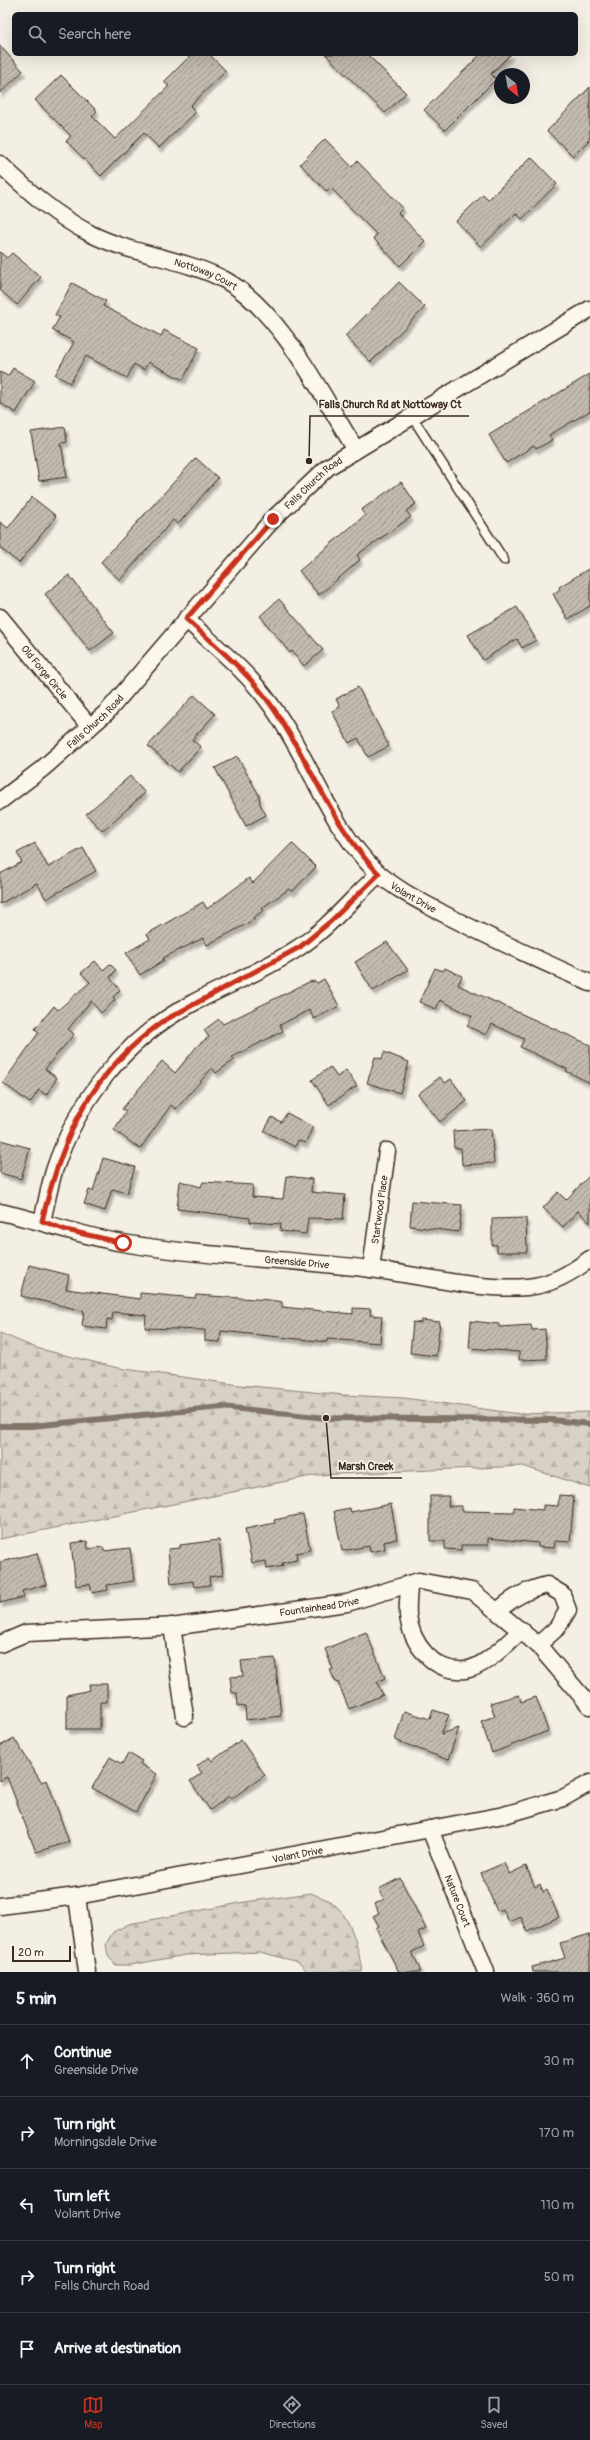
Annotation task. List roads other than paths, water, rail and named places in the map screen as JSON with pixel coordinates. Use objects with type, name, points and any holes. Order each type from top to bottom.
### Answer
[{"type":"street","name":"Nottoway Court","points":[[0,164],[46,207],[91,234],[136,251],[196,268],[225,280],[248,297],[284,334],[356,450]]},
{"type":"street","name":"Falls Church Road","points":[[0,800],[27,782],[107,712],[273,519],[328,467],[411,415],[590,309]]},
{"type":"street","name":"Old Forge Circle","points":[[0,617],[90,727]]},
{"type":"street","name":"Volant Drive","points":[[186,619],[230,659],[271,705],[310,769],[332,813],[364,859],[379,874],[402,892],[487,937],[590,983]]},
{"type":"street","points":[[42,1221],[54,1172],[80,1113],[103,1077],[124,1054],[148,1032],[184,1008],[300,947],[331,921],[379,874]]},
{"type":"street","name":"Startwood Place","points":[[371,1269],[387,1151]]},
{"type":"street","name":"Greenside Drive","points":[[0,1212],[42,1221],[66,1230],[123,1243],[190,1252],[371,1269],[491,1286],[528,1287],[559,1278],[590,1259]]},
{"type":"street","name":"Fountainhead Drive","points":[[0,1644],[26,1633],[172,1626],[347,1603],[419,1581],[472,1590],[522,1630],[538,1645],[590,1706]]},
{"type":"street","points":[[409,1584],[408,1615],[418,1647],[441,1667],[465,1670],[492,1657],[522,1630]]},
{"type":"street","points":[[498,1611],[512,1598],[530,1589],[547,1585],[562,1594],[568,1610],[563,1620],[538,1645]]},
{"type":"street","points":[[172,1626],[185,1717]]},
{"type":"street","name":"Volant Drive","points":[[0,1906],[76,1896],[430,1829],[538,1806],[563,1798],[590,1783]]},
{"type":"street","name":"Nature Court","points":[[430,1829],[486,1972]]},
{"type":"street","points":[[76,1896],[87,1972]]},
{"type":"lane","points":[[411,415],[504,560]]},
{"type":"waterway","points":[[0,1426],[32,1426],[222,1407],[326,1418],[552,1420],[590,1424]]},
{"type":"place","name":"Falls Church Rd at Nottoway Ct","points":[[309,461]]},
{"type":"place","name":"Marsh Creek","points":[[326,1418]]}]
